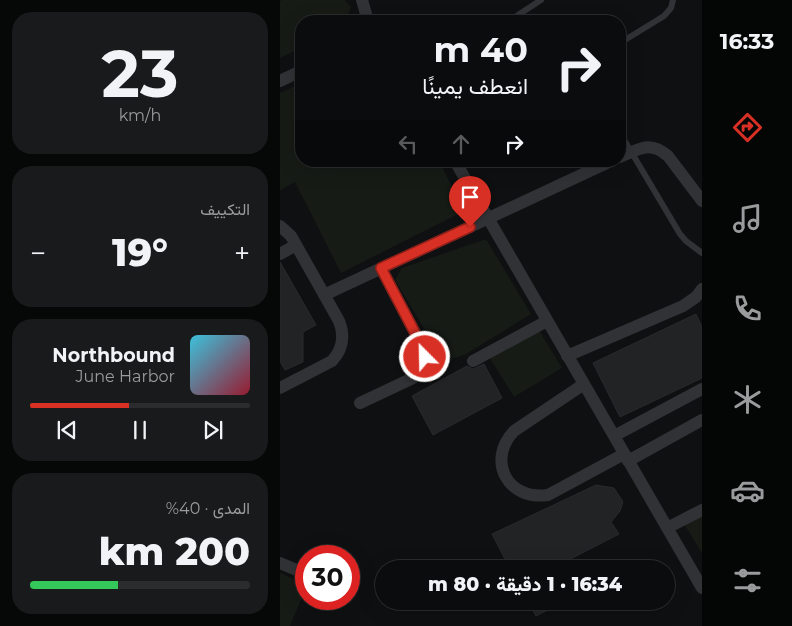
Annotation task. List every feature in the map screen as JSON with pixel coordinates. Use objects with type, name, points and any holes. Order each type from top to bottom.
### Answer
[{"type":"street","points":[[362,0],[366,15]]},
{"type":"street","points":[[280,81],[295,74]]},
{"type":"street","points":[[626,155],[646,146],[662,150],[702,201]]},
{"type":"street","points":[[458,167],[702,588]]},
{"type":"street","points":[[324,295],[598,167]]},
{"type":"street","points":[[280,226],[291,236],[324,295],[343,335],[340,349],[332,361],[280,388]]},
{"type":"street","points":[[280,254],[296,246]]},
{"type":"street","points":[[360,403],[413,378],[419,374],[425,363],[424,350],[381,268]]},
{"type":"street","points":[[567,356],[683,306],[696,297],[702,289]]},
{"type":"street","points":[[473,361],[547,321]]},
{"type":"street","points":[[584,384],[514,431],[503,446],[501,455],[503,473],[508,481],[521,492],[530,495],[548,495],[702,420]]},
{"type":"street","points":[[614,436],[702,389]]},
{"type":"street","points":[[667,528],[702,510]]},
{"type":"street","points":[[280,563],[295,569]]},
{"type":"lane","points":[[518,15],[541,0]]},
{"type":"lane","points":[[626,39],[664,16],[671,8],[673,0]]},
{"type":"lane","points":[[626,155],[680,234],[702,253]]},
{"type":"shaded area","points":[[345,0],[351,7],[348,15],[295,15],[295,51],[280,58],[280,1]]},
{"type":"shaded area","points":[[295,86],[295,167],[442,167],[464,211],[341,273],[295,182],[280,190],[280,93]]},
{"type":"shaded area","points":[[486,239],[531,314],[466,354],[444,362],[395,280],[402,268]]},
{"type":"shaded area","points":[[537,327],[562,368],[514,397],[488,355]]},
{"type":"shaded area","points":[[702,514],[702,553],[684,524]]},
{"type":"shaded area","points":[[280,573],[295,579],[295,610],[297,610],[290,626],[280,626]]},
{"type":"building","points":[[280,262],[316,325],[303,332],[303,362],[285,370],[280,361]]},
{"type":"building","points":[[696,314],[702,327],[702,378],[620,417],[593,363]]},
{"type":"building","points":[[484,364],[502,398],[433,435],[412,396],[467,366],[473,369]]},
{"type":"building","points":[[596,485],[614,488],[623,502],[620,511],[611,522],[619,534],[568,560],[505,560],[492,534]]},
{"type":"building","points":[[533,610],[548,610],[536,616]]},
{"type":"route","points":[[425,357],[424,350],[381,268],[470,227]]}]
